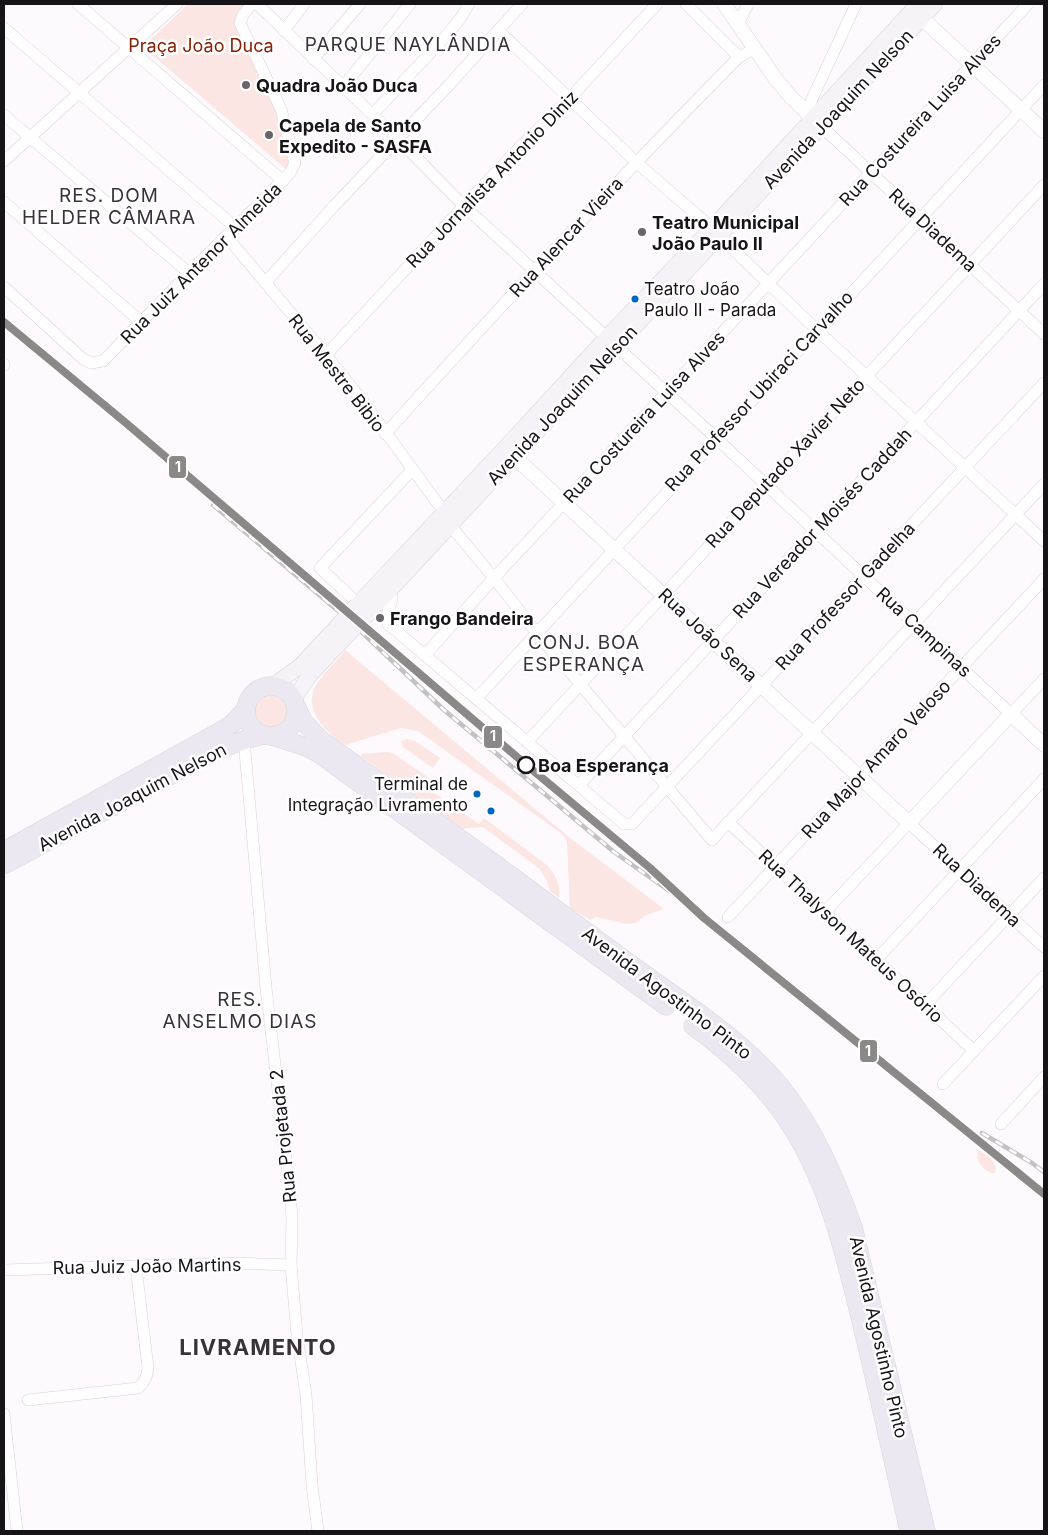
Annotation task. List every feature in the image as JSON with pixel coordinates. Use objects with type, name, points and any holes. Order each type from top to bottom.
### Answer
[{"type":"main road","name":"Avenida Joaquim Nelson","points":[[295,703],[309,676],[359,606],[447,518],[716,232],[813,119],[917,11],[935,4]]},
{"type":"main road","name":"Avenida Joaquim Nelson","points":[[359,606],[391,588],[447,518]]},
{"type":"main road","name":"Avenida Joaquim Nelson","points":[[274,685],[333,641]]},
{"type":"main road","points":[[274,685],[289,692],[295,703],[296,716],[293,724],[280,735],[268,736],[256,731],[250,725],[246,709],[252,694],[266,686],[274,685]]},
{"type":"main road","name":"Avenida Agostinho Pinto","points":[[295,703],[303,721],[321,740],[733,1039],[782,1088],[802,1117],[825,1157],[853,1227],[926,1531]]},
{"type":"main road","name":"Avenida Joaquim Nelson","points":[[4,851],[226,728],[246,709]]},
{"type":"main road","name":"Avenida Joaquim Nelson","points":[[4,865],[220,749],[244,740],[268,736]]},
{"type":"main road","name":"Avenida Agostinho Pinto","points":[[268,736],[306,747],[318,753],[710,1038],[738,1061],[760,1085],[793,1129],[811,1163],[831,1210],[844,1253],[909,1531]]},
{"type":"street","points":[[78,4],[283,182]]},
{"type":"street","points":[[4,161],[177,4]]},
{"type":"street","name":"Rua Juiz Antenor Almeida","points":[[4,287],[83,359],[90,363],[103,361],[189,273],[283,182],[295,163],[281,109],[240,23],[243,15],[252,4]]},
{"type":"street","name":"Rua Campinas","points":[[257,4],[373,114],[464,206],[1011,714]]},
{"type":"street","points":[[284,31],[304,4]]},
{"type":"street","points":[[313,59],[360,4]]},
{"type":"street","points":[[343,87],[410,4]]},
{"type":"street","points":[[373,114],[445,37],[469,4]]},
{"type":"street","points":[[265,283],[522,4]]},
{"type":"street","name":"Rua Jornalista Antonio Diniz","points":[[326,355],[464,206],[570,98],[657,4]]},
{"type":"street","points":[[686,4],[739,57]]},
{"type":"street","points":[[724,4],[784,90],[813,119],[856,4]]},
{"type":"street","points":[[738,24],[748,4]]},
{"type":"street","name":"Rua Costureira Luisa Alves","points":[[425,655],[494,578],[1028,4]]},
{"type":"street","points":[[917,11],[1044,131]]},
{"type":"street","points":[[4,28],[236,228]]},
{"type":"street","points":[[498,30],[636,162],[716,232],[817,330],[1044,541]]},
{"type":"street","name":"Rua Alencar Vieira","points":[[386,434],[534,270],[636,162],[739,57],[754,49]]},
{"type":"street","name":"Rua Professor Ubiraci Carvalho","points":[[476,699],[1044,85]]},
{"type":"street","points":[[4,115],[189,273]]},
{"type":"street","name":"Rua Diadema","points":[[813,119],[1044,334]]},
{"type":"street","name":"Rua Deputado Xavier Neto","points":[[527,742],[1044,184]]},
{"type":"street","points":[[4,202],[141,322]]},
{"type":"street","name":"Rua Mestre Bibio","points":[[226,237],[365,404],[447,518],[536,632],[712,840],[728,822]]},
{"type":"street","name":"Rua Vereador Moisés Caddah","points":[[579,785],[1044,284]]},
{"type":"street","name":"Rua Professor Gadelha","points":[[579,785],[624,824],[632,824],[668,788],[761,685],[1044,383]]},
{"type":"street","name":"Rua João Sena","points":[[509,453],[813,732],[909,823]]},
{"type":"street","points":[[359,606],[320,568],[412,470]]},
{"type":"street","points":[[728,822],[1044,484]]},
{"type":"street","name":"Rua Major Amaro Veloso","points":[[728,917],[1044,579]]},
{"type":"street","points":[[391,588],[392,600],[386,617],[388,624],[579,785]]},
{"type":"street","points":[[825,912],[1044,679]]},
{"type":"street","points":[[1011,714],[1044,745]]},
{"type":"street","name":"Rua Projetada 2","points":[[244,740],[266,988],[290,1192],[292,1218],[291,1265],[297,1335],[306,1395],[312,1485],[318,1531]]},
{"type":"street","points":[[876,960],[1044,779]]},
{"type":"street","name":"Rua Thalyson Mateus Osório","points":[[728,822],[974,1051]]},
{"type":"street","name":"Rua Diadema","points":[[909,823],[1044,947]]},
{"type":"street","points":[[925,1005],[1044,878]]},
{"type":"street","points":[[943,1084],[1044,976]]},
{"type":"street","points":[[1001,1124],[1044,1077]]},
{"type":"street","name":"Rua Juiz João Martins","points":[[4,1270],[231,1263],[291,1265]]},
{"type":"street","points":[[28,1400],[138,1388],[144,1384],[148,1368],[136,1267]]},
{"type":"street","points":[[4,1414],[17,1531]]},
{"type":"green space","name":"Praça João Duca","points":[[188,4],[245,4],[234,24],[275,110],[289,160],[287,170],[143,47]]},
{"type":"green space","points":[[345,650],[570,838],[664,909],[646,915],[636,923],[626,924],[596,917],[590,920],[570,908],[567,842],[564,836],[418,731],[401,728],[345,745],[338,740],[319,721],[312,705],[312,696],[318,682]]},
{"type":"green space","points":[[276,689],[284,692],[290,698],[293,710],[290,722],[284,728],[268,731],[260,728],[254,722],[251,706],[254,698],[260,692]]},
{"type":"green space","points":[[407,739],[415,741],[440,758],[433,768],[403,747],[401,741]]},
{"type":"green space","points":[[387,752],[394,754],[429,778],[424,786],[479,824],[484,818],[548,866],[557,881],[559,898],[550,891],[540,869],[483,827],[461,829],[361,756],[362,754]]},
{"type":"green space","points":[[978,1151],[992,1160],[996,1169],[995,1173],[991,1173],[980,1164],[977,1155]]},
{"type":"railway","points":[[213,505],[350,621],[444,710],[614,852],[704,918]]},
{"type":"railway","points":[[982,1133],[1044,1172]]},
{"type":"transit line","name":"1","points":[[4,322],[126,423],[650,868],[704,918],[1044,1194]]},
{"type":"place","name":"Quadra João Duca","points":[[246,85]]},
{"type":"place","name":"Capela de Santo Expedito - SASFA","points":[[269,135]]},
{"type":"place","name":"Teatro Municipal João Paulo II","points":[[642,232]]},
{"type":"place","name":"Teatro João Paulo II - Parada","points":[[635,299]]},
{"type":"place","name":"Frango Bandeira","points":[[380,618]]},
{"type":"place","name":"Boa Esperança","points":[[526,765]]},
{"type":"place","name":"Terminal de Integração Livramento","points":[[477,794]]},
{"type":"district","name":"PARQUE NAYLÂNDIA","points":[[408,44]]},
{"type":"district","name":"RES. DOM HELDER CÂMARA","points":[[109,206]]},
{"type":"district","name":"CONJ. BOA ESPERANÇA","points":[[584,653]]},
{"type":"district","name":"RES. ANSELMO DIAS","points":[[240,1010]]},
{"type":"district","name":"LIVRAMENTO","points":[[258,1347]]}]
